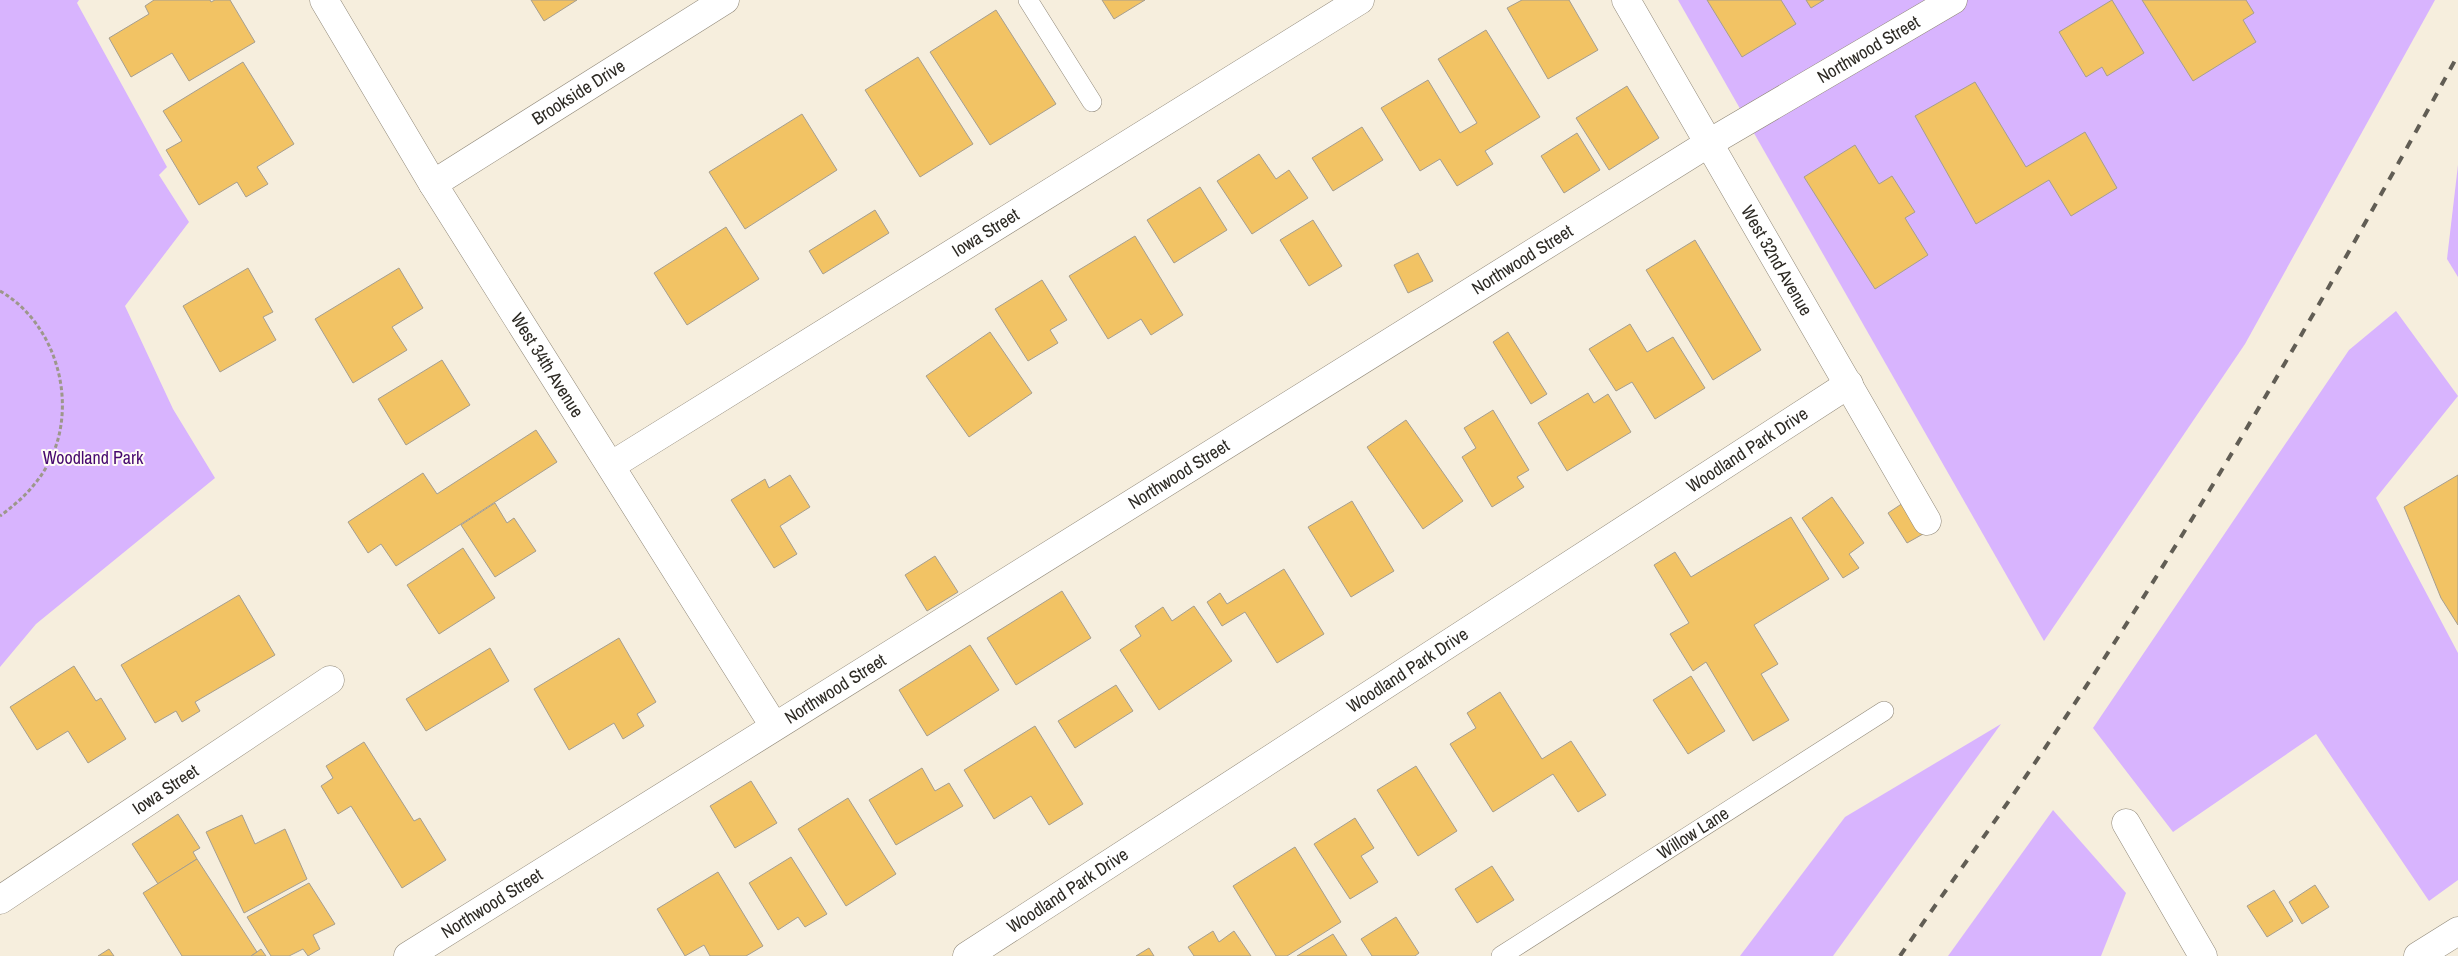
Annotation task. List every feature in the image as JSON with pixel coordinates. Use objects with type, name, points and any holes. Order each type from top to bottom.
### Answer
[{"type":"street","name":"West 34th Avenue","points":[[324,0],[433,184],[612,465],[774,726]]},
{"type":"street","name":"Brookside Drive","points":[[433,184],[725,0]]},
{"type":"street","name":"Iowa Street","points":[[612,465],[1360,0]]},
{"type":"street","name":"West 32nd Avenue","points":[[1626,0],[1927,521]]},
{"type":"street","name":"Northwood Street","points":[[408,956],[1709,143],[1953,0]]},
{"type":"street","name":"Woodland Park Drive","points":[[967,956],[1848,384]]},
{"type":"street","name":"Iowa Street","points":[[0,900],[330,680]]},
{"type":"street","points":[[2126,823],[2203,956]]},
{"type":"street","points":[[2418,956],[2458,931]]},
{"type":"lane","points":[[1028,0],[1092,102]]},
{"type":"lane","name":"Willow Lane","points":[[1501,956],[1884,711]]},
{"type":"path","points":[[0,291],[20,306],[33,321],[50,348],[60,377],[62,407],[56,444],[47,466],[20,502],[0,516]]},
{"type":"green space","name":"Woodland Park","points":[[0,0],[79,0],[77,3],[167,167],[159,175],[189,222],[125,306],[173,409],[215,478],[36,624],[0,667]]},
{"type":"green space","points":[[1678,0],[2435,0],[2245,344],[2044,641]]},
{"type":"green space","points":[[2458,165],[2458,277],[2447,259]]},
{"type":"green space","points":[[2396,311],[2458,396],[2376,498],[2458,653],[2458,880],[2429,901],[2316,734],[2173,832],[2093,728],[2349,350]]},
{"type":"green space","points":[[2001,724],[1833,956],[1740,956],[1845,817]]},
{"type":"green space","points":[[2053,810],[2126,893],[2101,956],[1948,956]]},
{"type":"building","points":[[154,0],[210,0],[211,2],[215,0],[230,0],[255,42],[189,81],[172,53],[131,77],[109,38],[149,14],[145,6]]},
{"type":"building","points":[[531,0],[577,0],[544,21]]},
{"type":"building","points":[[1102,0],[1145,0],[1114,19]]},
{"type":"building","points":[[1522,0],[1569,0],[1598,50],[1548,79],[1507,8]]},
{"type":"building","points":[[1707,0],[1781,0],[1796,24],[1742,57]]},
{"type":"building","points":[[1806,0],[1824,0],[1811,8]]},
{"type":"building","points":[[2112,0],[2144,53],[2107,76],[2102,67],[2086,77],[2059,32]]},
{"type":"building","points":[[2142,0],[2246,0],[2254,13],[2243,20],[2256,42],[2193,81]]},
{"type":"building","points":[[996,10],[1056,104],[990,145],[930,52]]},
{"type":"building","points":[[1486,30],[1540,117],[1485,151],[1493,164],[1457,186],[1440,159],[1420,171],[1381,108],[1428,80],[1460,133],[1477,123],[1438,59]]},
{"type":"building","points":[[918,57],[973,144],[920,177],[865,90]]},
{"type":"building","points":[[243,62],[294,144],[257,167],[268,184],[246,197],[237,182],[199,205],[166,150],[182,141],[163,111]]},
{"type":"building","points":[[1975,82],[2026,167],[2085,132],[2117,188],[2071,216],[2049,180],[1976,224],[1915,116]]},
{"type":"building","points":[[1627,86],[1659,138],[1609,170],[1576,118]]},
{"type":"building","points":[[802,114],[837,170],[745,229],[709,172]]},
{"type":"building","points":[[1362,127],[1383,160],[1333,191],[1312,158]]},
{"type":"building","points":[[1577,133],[1600,170],[1564,193],[1541,156]]},
{"type":"building","points":[[1855,145],[1879,184],[1892,176],[1915,212],[1905,218],[1928,255],[1875,289],[1804,177]]},
{"type":"building","points":[[1259,154],[1276,179],[1289,170],[1308,198],[1252,234],[1217,181]]},
{"type":"building","points":[[1200,187],[1227,230],[1174,263],[1147,220]]},
{"type":"building","points":[[875,210],[889,233],[823,274],[809,251]]},
{"type":"building","points":[[1313,220],[1342,266],[1309,286],[1280,240]]},
{"type":"building","points":[[726,227],[759,279],[687,325],[654,273]]},
{"type":"building","points":[[1135,236],[1183,315],[1151,335],[1141,319],[1108,339],[1069,276]]},
{"type":"building","points":[[1695,240],[1761,350],[1713,380],[1646,270]]},
{"type":"building","points":[[1418,253],[1433,281],[1408,293],[1394,265]]},
{"type":"building","points":[[248,268],[273,312],[263,317],[276,340],[220,372],[183,306]]},
{"type":"building","points":[[399,268],[423,308],[392,327],[407,350],[353,383],[315,319]]},
{"type":"building","points":[[1042,280],[1067,320],[1050,330],[1058,343],[1028,361],[995,309]]},
{"type":"building","points":[[1630,324],[1647,352],[1673,337],[1705,388],[1655,419],[1632,382],[1616,391],[1589,349]]},
{"type":"building","points":[[990,332],[1032,393],[969,437],[926,376]]},
{"type":"building","points":[[1508,332],[1547,394],[1531,404],[1493,342]]},
{"type":"building","points":[[442,360],[470,405],[406,445],[378,399]]},
{"type":"building","points":[[1588,393],[1594,403],[1608,394],[1631,432],[1567,471],[1538,423]]},
{"type":"building","points":[[1493,410],[1529,470],[1517,477],[1524,487],[1492,507],[1462,457],[1476,448],[1464,428]]},
{"type":"building","points":[[1406,420],[1463,501],[1423,529],[1367,447]]},
{"type":"building","points":[[536,430],[557,462],[396,566],[381,544],[368,553],[348,522],[423,473],[437,494]]},
{"type":"building","points":[[790,475],[810,507],[780,526],[797,554],[774,568],[731,500],[765,479],[769,488]]},
{"type":"building","points":[[2458,475],[2458,625],[2441,598],[2404,507]]},
{"type":"building","points":[[1832,497],[1864,543],[1849,554],[1859,568],[1843,578],[1802,518]]},
{"type":"building","points":[[1352,501],[1394,571],[1351,597],[1308,527]]},
{"type":"building","points":[[495,503],[507,523],[514,518],[536,551],[495,577],[461,525]]},
{"type":"building","points":[[1903,503],[1923,534],[1907,543],[1888,513]]},
{"type":"building","points":[[1791,517],[1829,579],[1754,625],[1778,664],[1761,674],[1789,720],[1753,741],[1706,662],[1693,671],[1670,634],[1689,623],[1654,565],[1675,552],[1691,577]]},
{"type":"building","points":[[463,548],[495,598],[439,634],[407,585]]},
{"type":"building","points":[[935,556],[958,592],[927,611],[905,575]]},
{"type":"building","points":[[1284,569],[1324,634],[1277,663],[1245,612],[1222,626],[1207,602],[1220,593],[1227,604]]},
{"type":"building","points":[[1062,591],[1091,638],[1016,685],[987,638]]},
{"type":"building","points":[[239,595],[275,655],[195,702],[200,711],[182,722],[176,711],[155,723],[121,665]]},
{"type":"building","points":[[1194,606],[1232,661],[1159,710],[1120,650],[1141,636],[1135,626],[1163,607],[1172,621]]},
{"type":"building","points":[[619,638],[656,702],[637,714],[644,726],[623,739],[614,723],[569,750],[534,689]]},
{"type":"building","points":[[970,645],[999,690],[927,736],[899,690]]},
{"type":"building","points":[[490,648],[509,681],[426,731],[406,699]]},
{"type":"building","points":[[74,666],[96,701],[101,698],[126,739],[88,763],[68,731],[37,750],[10,707]]},
{"type":"building","points":[[1691,676],[1725,731],[1688,754],[1653,700]]},
{"type":"building","points":[[1116,685],[1133,711],[1075,748],[1058,721]]},
{"type":"building","points":[[1500,692],[1542,759],[1571,741],[1606,795],[1578,812],[1553,774],[1493,812],[1450,744],[1476,728],[1467,713]]},
{"type":"building","points":[[1035,726],[1083,804],[1049,825],[1031,796],[994,819],[964,770]]},
{"type":"building","points":[[364,742],[414,821],[420,818],[446,860],[402,888],[351,806],[338,814],[321,786],[333,778],[326,766]]},
{"type":"building","points":[[1416,766],[1457,831],[1418,856],[1377,790]]},
{"type":"building","points":[[922,768],[935,791],[949,783],[963,806],[896,845],[869,800]]},
{"type":"building","points":[[751,781],[777,823],[735,848],[710,806]]},
{"type":"building","points":[[848,798],[896,874],[846,906],[798,829]]},
{"type":"building","points":[[178,814],[200,848],[193,852],[197,859],[158,884],[132,844]]},
{"type":"building","points":[[242,815],[255,844],[285,829],[307,879],[244,913],[206,832]]},
{"type":"building","points":[[1355,818],[1374,848],[1361,856],[1378,882],[1350,899],[1314,844]]},
{"type":"building","points":[[1295,847],[1341,922],[1287,956],[1276,956],[1233,886]]},
{"type":"building","points":[[791,857],[827,914],[805,927],[798,917],[778,930],[749,883]]},
{"type":"building","points":[[197,859],[257,952],[251,956],[182,956],[143,893]]},
{"type":"building","points":[[1492,866],[1514,900],[1477,923],[1455,889]]},
{"type":"building","points":[[718,872],[763,946],[746,956],[710,956],[704,945],[685,956],[657,909]]},
{"type":"building","points":[[309,883],[335,924],[313,935],[320,949],[308,956],[303,949],[289,956],[271,956],[247,917]]},
{"type":"building","points":[[2315,885],[2329,907],[2302,924],[2289,902]]},
{"type":"building","points":[[2274,890],[2293,921],[2267,937],[2247,906]]},
{"type":"building","points":[[1396,917],[1419,953],[1415,956],[1372,956],[1361,939]]},
{"type":"building","points":[[1213,931],[1219,942],[1234,931],[1251,956],[1194,956],[1188,947]]},
{"type":"building","points":[[1333,934],[1347,956],[1297,956]]},
{"type":"building","points":[[1149,948],[1154,956],[1136,956]]},
{"type":"building","points":[[109,949],[114,956],[98,956]]},
{"type":"building","points":[[261,949],[266,956],[251,956],[257,952]]},
{"type":"railway","points":[[1900,956],[2031,769],[2158,574],[2312,317],[2458,55]]}]
